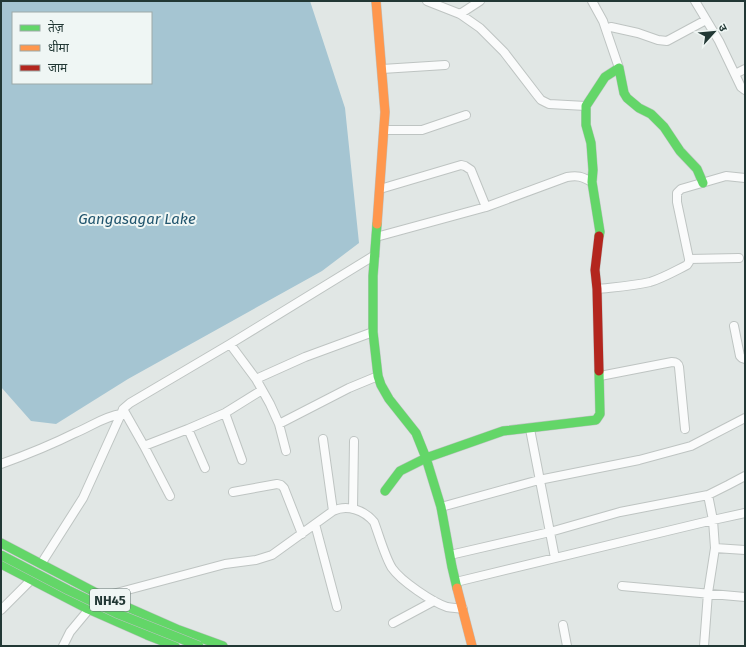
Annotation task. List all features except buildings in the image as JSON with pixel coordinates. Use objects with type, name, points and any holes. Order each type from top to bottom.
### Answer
[{"type":"main road","points":[[376,1],[385,112],[373,276],[373,332],[378,376],[381,386],[416,433],[426,458],[441,507],[452,567],[472,646]]},
{"type":"main road","points":[[385,491],[400,471],[426,458],[503,431],[596,420],[599,417],[600,376],[595,270],[600,232],[592,182],[592,143],[586,125],[586,106],[605,77],[619,68],[624,93],[627,98],[651,114],[664,127],[680,151],[697,169],[702,183]]},
{"type":"main road","name":"NH45","points":[[1,543],[102,596],[179,630],[223,646]]},
{"type":"main road","points":[[1,555],[116,613],[199,646]]},
{"type":"main road","name":"NH45","points":[[1,564],[88,609],[175,646]]},
{"type":"street","points":[[427,1],[460,14],[480,28],[504,52],[542,100],[549,104],[586,106]]},
{"type":"street","points":[[460,14],[480,1]]},
{"type":"street","points":[[592,1],[603,21],[619,68]]},
{"type":"street","points":[[695,1],[719,41],[742,88],[745,90]]},
{"type":"street","points":[[606,29],[611,27],[638,33],[658,40],[668,41],[706,20]]},
{"type":"street","points":[[382,69],[444,65]]},
{"type":"street","points":[[735,74],[745,69]]},
{"type":"street","points":[[384,130],[422,130],[466,115]]},
{"type":"street","points":[[380,189],[461,165],[471,170],[486,207]]},
{"type":"street","points":[[376,237],[486,207],[567,177],[576,175],[592,182]]},
{"type":"street","points":[[597,289],[642,284],[660,278],[684,266],[689,262],[689,259],[677,202],[677,193],[681,189],[726,176],[745,178]]},
{"type":"street","points":[[41,564],[83,498],[122,412],[130,403],[230,344],[375,255]]},
{"type":"street","points":[[689,259],[739,258]]},
{"type":"street","points":[[734,326],[740,356],[745,359]]},
{"type":"street","points":[[256,379],[305,357],[373,332]]},
{"type":"street","points":[[230,344],[256,379],[262,390],[279,424],[286,451]]},
{"type":"street","points":[[600,376],[675,362],[679,367],[684,429]]},
{"type":"street","points":[[279,424],[349,388],[378,376]]},
{"type":"street","points":[[144,446],[225,413],[262,390]]},
{"type":"street","points":[[122,412],[144,446],[170,496]]},
{"type":"street","points":[[1,464],[39,450],[122,412]]},
{"type":"street","points":[[225,413],[242,460]]},
{"type":"street","points":[[441,507],[539,480],[639,460],[695,444],[745,418]]},
{"type":"street","points":[[188,429],[205,468]]},
{"type":"street","points":[[530,429],[555,558]]},
{"type":"street","points":[[323,439],[333,511]]},
{"type":"street","points":[[353,509],[354,441]]},
{"type":"street","points":[[450,555],[550,532],[620,512],[708,495],[745,476]]},
{"type":"street","points":[[233,492],[277,484],[281,485],[284,488],[302,534]]},
{"type":"street","points":[[704,646],[708,593],[715,548],[713,520],[708,495]]},
{"type":"street","points":[[62,646],[70,632],[88,609],[102,596],[225,564],[256,560],[272,555],[333,511],[342,508],[353,509],[369,516],[374,522],[391,567],[412,587],[434,601],[447,606],[463,609]]},
{"type":"street","points":[[456,582],[745,513]]},
{"type":"street","points":[[315,524],[337,607]]},
{"type":"street","points":[[715,548],[745,550]]},
{"type":"street","points":[[1,610],[31,580]]},
{"type":"street","points":[[622,586],[745,597]]},
{"type":"street","points":[[393,623],[434,601]]},
{"type":"street","points":[[563,626],[567,646]]},
{"type":"water","name":"Gangasagar Lake","points":[[1,1],[310,1],[345,108],[359,243],[322,271],[128,379],[56,424],[31,421],[1,387]]},
{"type":"traffic: fast","points":[[599,236],[600,232],[592,182],[593,170],[591,143],[586,125],[586,106],[605,77],[619,68],[624,93],[627,98],[639,108],[651,114],[664,127],[680,151],[697,169],[703,183]]},
{"type":"traffic: fast","points":[[377,224],[373,276],[373,332],[378,376],[389,399],[416,433],[426,458],[441,507],[457,588]]},
{"type":"traffic: fast","points":[[385,491],[400,471],[426,458],[503,431],[596,420],[600,414],[599,371]]},
{"type":"traffic: fast","points":[[1,543],[102,596],[179,630],[223,646]]},
{"type":"traffic: fast","points":[[1,555],[116,613],[199,646]]},
{"type":"traffic: fast","points":[[1,564],[88,609],[175,646]]},
{"type":"traffic: slow","points":[[376,1],[385,112],[377,224]]},
{"type":"traffic: slow","points":[[457,588],[472,646]]},
{"type":"traffic: jam","points":[[599,236],[595,270],[597,289],[599,371]]}]
